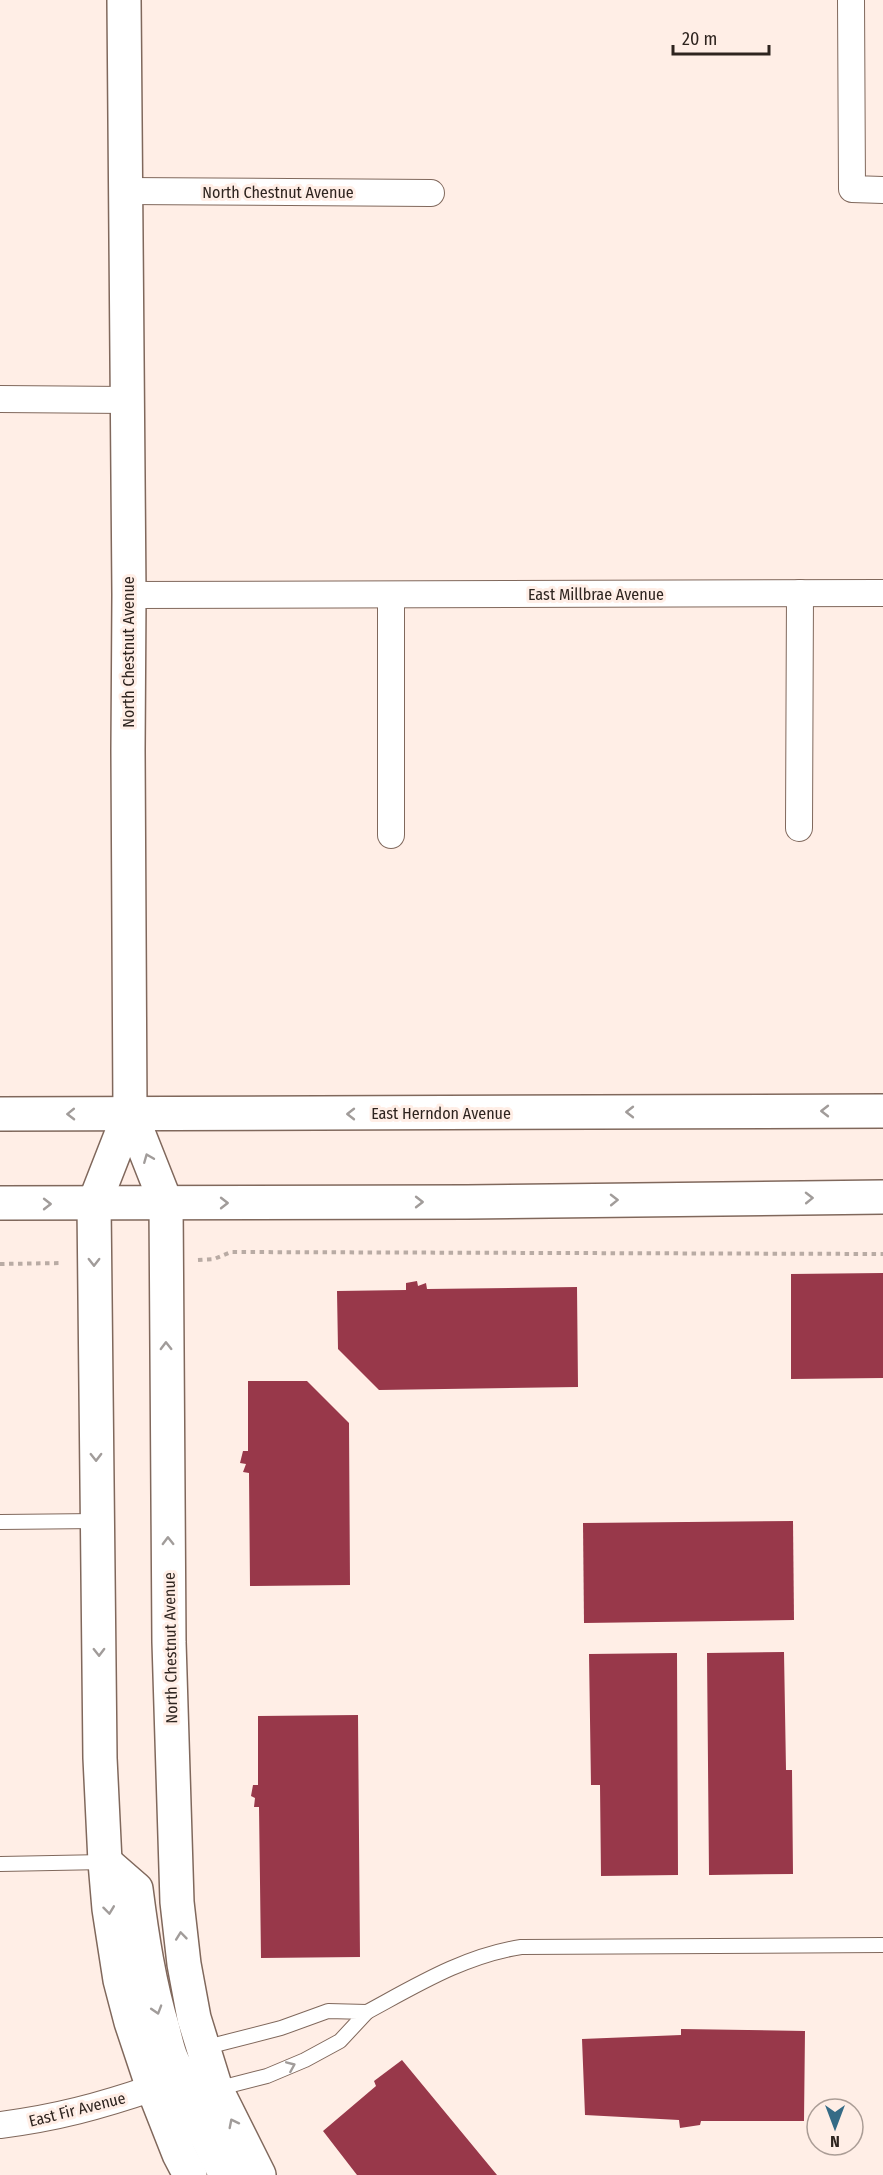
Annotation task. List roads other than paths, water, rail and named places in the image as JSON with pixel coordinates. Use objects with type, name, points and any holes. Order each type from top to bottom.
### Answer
[{"type":"main road","name":"North Chestnut Avenue","points":[[124,0],[130,1112],[166,1203],[169,1642],[177,1902],[184,1964],[194,2018],[203,2048],[216,2089],[259,2175]]},
{"type":"main road","name":"East Herndon Avenue","points":[[0,1114],[883,1111]]},
{"type":"main road","name":"North Chestnut Avenue","points":[[130,1112],[94,1204],[100,1758],[105,1862],[109,1909],[120,1980],[131,2022],[178,2154],[190,2175]]},
{"type":"main road","points":[[0,1203],[883,1197]]},
{"type":"main road","points":[[105,1862],[136,1889],[140,1926],[154,1999],[172,2062],[183,2076],[196,2084],[216,2089]]},
{"type":"main road","points":[[153,2088],[170,2094],[194,2112],[226,2175]]},
{"type":"street","points":[[851,0],[852,189],[883,189]]},
{"type":"street","name":"North Chestnut Avenue","points":[[126,191],[431,193]]},
{"type":"street","points":[[0,399],[127,400]]},
{"type":"street","points":[[799,828],[800,593]]},
{"type":"street","name":"East Millbrae Avenue","points":[[129,596],[883,593]]},
{"type":"street","points":[[391,596],[391,835]]},
{"type":"street","name":"East Fir Avenue","points":[[0,2126],[94,2108],[153,2088]]},
{"type":"lane","points":[[0,1522],[97,1521]]},
{"type":"lane","points":[[0,1864],[105,1862]]},
{"type":"lane","points":[[216,2089],[267,2076],[305,2060],[340,2041],[367,2012],[460,1963],[496,1951],[521,1947],[883,1945]]},
{"type":"lane","points":[[203,2048],[282,2028],[328,2011],[367,2012]]}]
